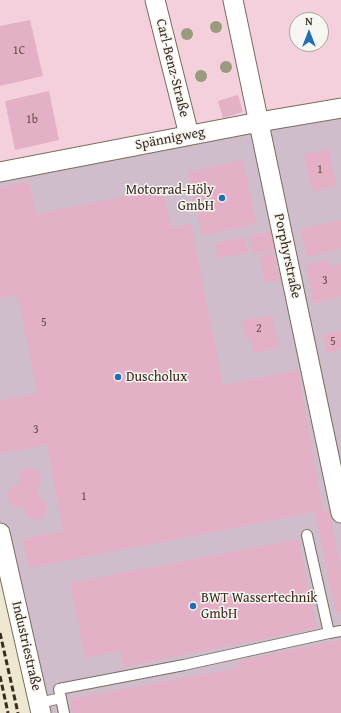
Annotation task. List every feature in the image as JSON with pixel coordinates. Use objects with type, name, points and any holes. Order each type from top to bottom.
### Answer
[{"type":"street","name":"Carl-Benz-Straße","points":[[155,0],[189,135]]},
{"type":"street","name":"Porphyrstraße","points":[[233,0],[341,513]]},
{"type":"street","name":"Spännigweg","points":[[0,172],[189,135],[341,108]]},
{"type":"street","name":"Industriestraße","points":[[0,533],[40,708]]},
{"type":"lane","points":[[307,535],[329,633]]},
{"type":"lane","points":[[64,713],[59,689],[184,665],[341,631]]},
{"type":"lane","points":[[40,708],[61,698]]},
{"type":"shaded area","points":[[0,0],[341,0],[341,108],[0,172]]},
{"type":"shaded area","points":[[341,109],[341,713],[44,713],[0,535],[0,175]]},
{"type":"building","points":[[30,20],[43,76],[0,86],[0,26]]},
{"type":"building","points":[[49,91],[59,140],[15,150],[5,101]]},
{"type":"building","points":[[238,95],[243,112],[223,118],[218,101]]},
{"type":"building","points":[[329,149],[337,186],[312,192],[304,154]]},
{"type":"building","name":"Motorrad-Höly GmbH","points":[[243,160],[257,224],[202,236],[188,172]]},
{"type":"building","name":"Duscholux","points":[[29,181],[36,214],[163,189],[171,228],[191,224],[223,385],[298,370],[323,511],[329,509],[341,568],[341,613],[336,614],[315,512],[29,568],[23,539],[63,531],[47,445],[0,454],[0,400],[37,393],[18,295],[0,298],[0,187]]},
{"type":"building","points":[[341,220],[341,249],[307,257],[301,229]]},
{"type":"building","points":[[273,231],[277,249],[253,254],[249,236]]},
{"type":"building","points":[[245,237],[248,253],[218,258],[215,243]]},
{"type":"building","points":[[274,253],[280,281],[265,283],[259,255]]},
{"type":"building","points":[[329,260],[330,266],[341,264],[341,297],[314,303],[306,264]]},
{"type":"building","points":[[272,315],[279,348],[254,353],[251,337],[245,338],[242,321]]},
{"type":"building","points":[[341,331],[341,350],[327,353],[323,335]]},
{"type":"building","points":[[31,468],[40,472],[41,481],[37,487],[40,499],[45,502],[47,510],[41,519],[33,520],[25,514],[24,507],[16,509],[9,503],[7,494],[12,486],[21,484],[19,476],[22,469]]},
{"type":"building","name":"BWT Wassertechnik GmbH","points":[[298,539],[317,628],[123,667],[120,651],[85,658],[70,583]]},
{"type":"building","points":[[341,640],[341,713],[73,713],[70,699],[238,668],[238,661]]},
{"type":"railway","points":[[0,633],[18,713]]},
{"type":"railway","points":[[0,676],[8,713]]},
{"type":"place","name":"Motorrad-Höly GmbH","points":[[222,198]]},
{"type":"place","name":"Duscholux","points":[[118,377]]},
{"type":"place","name":"BWT Wassertechnik GmbH","points":[[193,606]]}]
